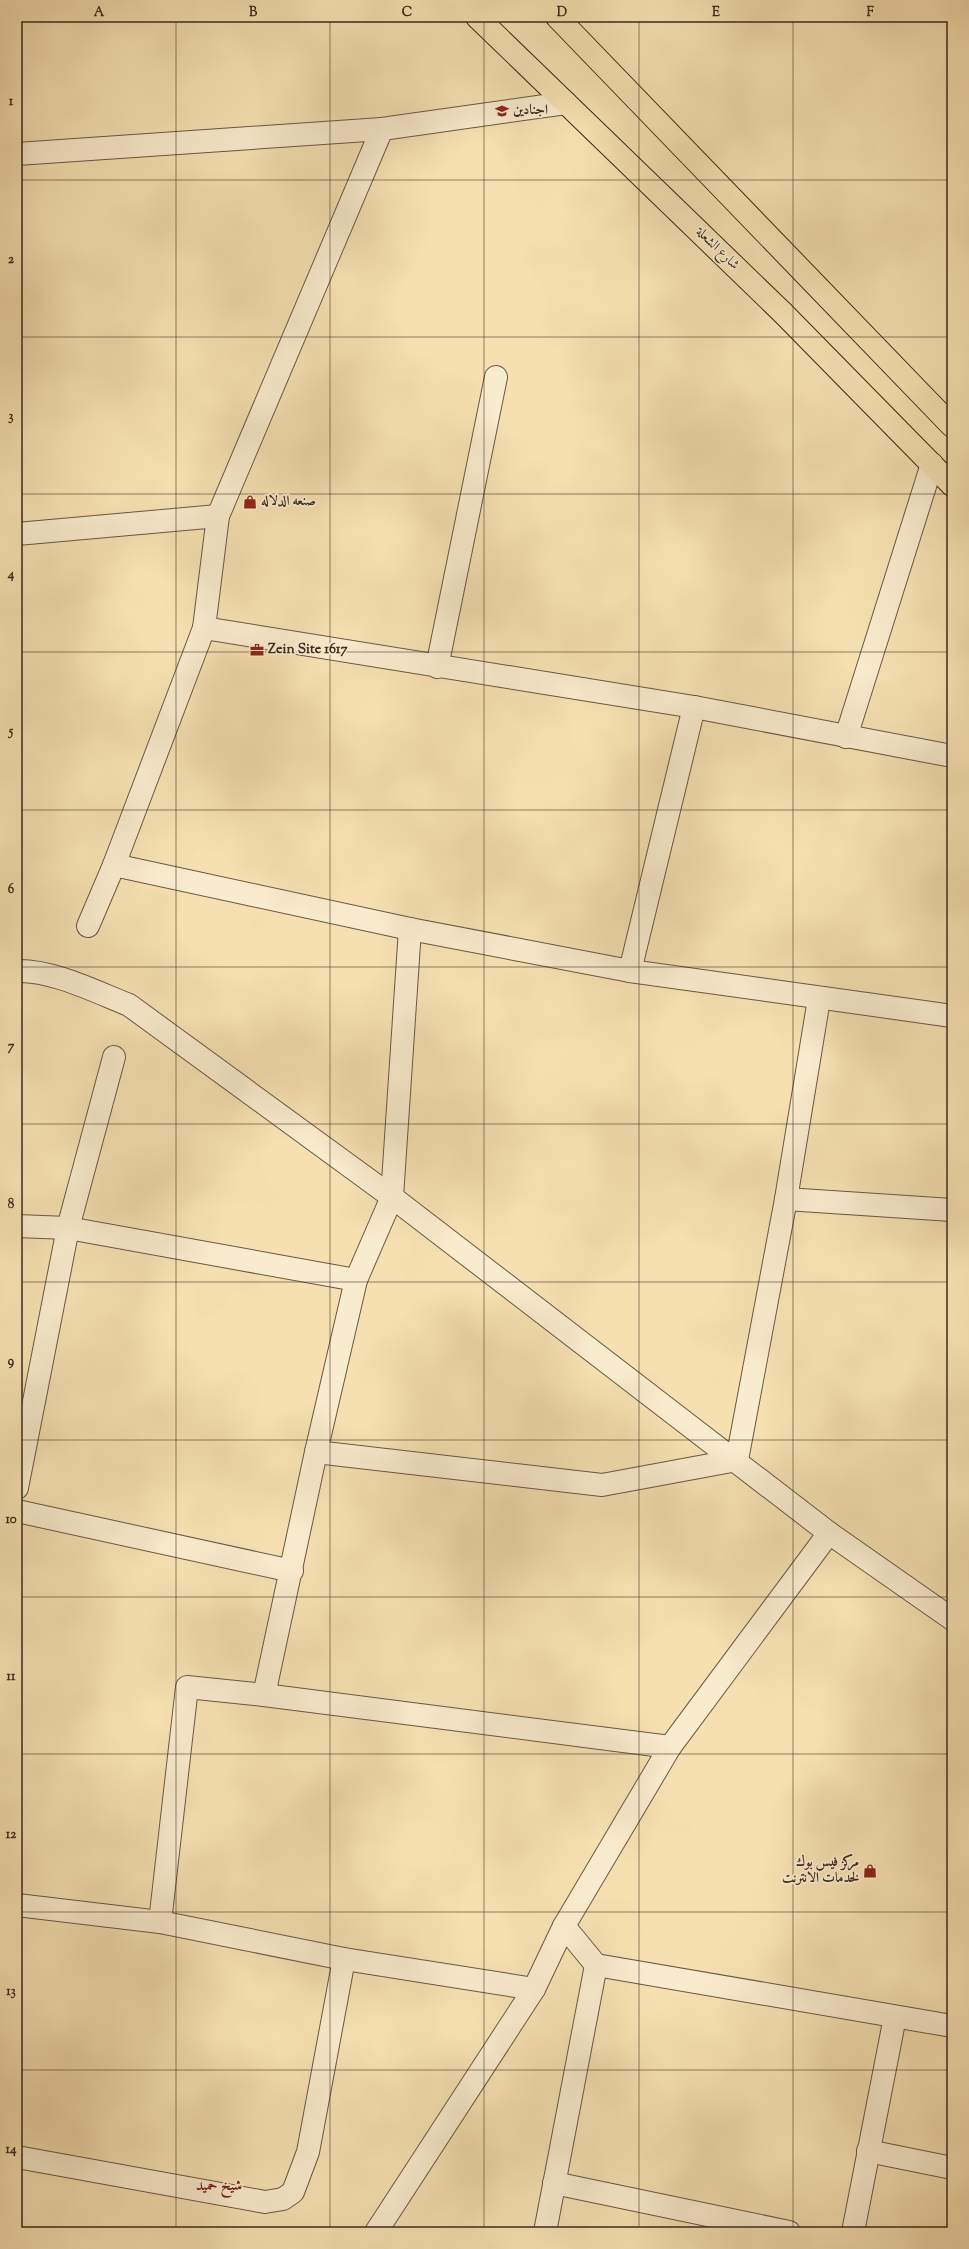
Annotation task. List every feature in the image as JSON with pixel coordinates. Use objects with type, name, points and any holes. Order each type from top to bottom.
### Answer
[{"type":"main road","name":"شارع الشعلة","points":[[477,17],[783,313],[952,485]]},
{"type":"main road","points":[[557,17],[952,426]]},
{"type":"street","points":[[17,154],[382,129],[566,102]]},
{"type":"street","points":[[88,926],[114,865],[204,628],[218,516],[382,129]]},
{"type":"street","points":[[437,667],[496,377]]},
{"type":"street","points":[[846,737],[932,464]]},
{"type":"street","points":[[17,534],[218,516]]},
{"type":"street","points":[[204,628],[437,667],[694,707],[952,756]]},
{"type":"street","points":[[630,971],[694,707]]},
{"type":"street","points":[[114,865],[410,929],[630,971],[819,999],[952,1016]]},
{"type":"street","points":[[264,1695],[292,1571],[316,1452],[356,1280],[392,1197],[410,929]]},
{"type":"street","points":[[17,971],[32,971],[86,988],[129,1005],[392,1197],[737,1460],[830,1533],[952,1620]]},
{"type":"street","points":[[737,1460],[786,1199],[819,999]]},
{"type":"street","points":[[17,1488],[68,1228],[114,1057]]},
{"type":"street","points":[[786,1199],[952,1210]]},
{"type":"street","points":[[17,1226],[68,1228],[356,1280]]},
{"type":"street","points":[[316,1452],[602,1485],[737,1460]]},
{"type":"street","points":[[17,1511],[292,1571]]},
{"type":"street","points":[[376,2232],[534,1989],[564,1926],[670,1747],[830,1533]]},
{"type":"street","points":[[160,1922],[187,1687],[264,1695],[670,1747]]},
{"type":"street","points":[[17,1905],[160,1922],[344,1959],[534,1989]]},
{"type":"street","points":[[564,1926],[596,1965],[952,2026]]},
{"type":"street","points":[[17,2157],[265,2202],[283,2199],[293,2192],[308,2152],[344,1959]]},
{"type":"street","points":[[545,2232],[596,1965]]},
{"type":"street","points":[[853,2232],[894,2017]]},
{"type":"street","points":[[868,2152],[952,2168]]},
{"type":"street","points":[[554,2183],[789,2232]]},
{"type":"place","name":"اجنادين","points":[[502,111]]},
{"type":"place","name":"صنعه الدلاله","points":[[250,502]]},
{"type":"place","name":"Zein Site 1617","points":[[257,650]]},
{"type":"place","name":"مركز فيس بوك لخدمات الانترنت","points":[[870,1871]]},
{"type":"district","name":"شيخ حميد","points":[[219,2186]]}]
